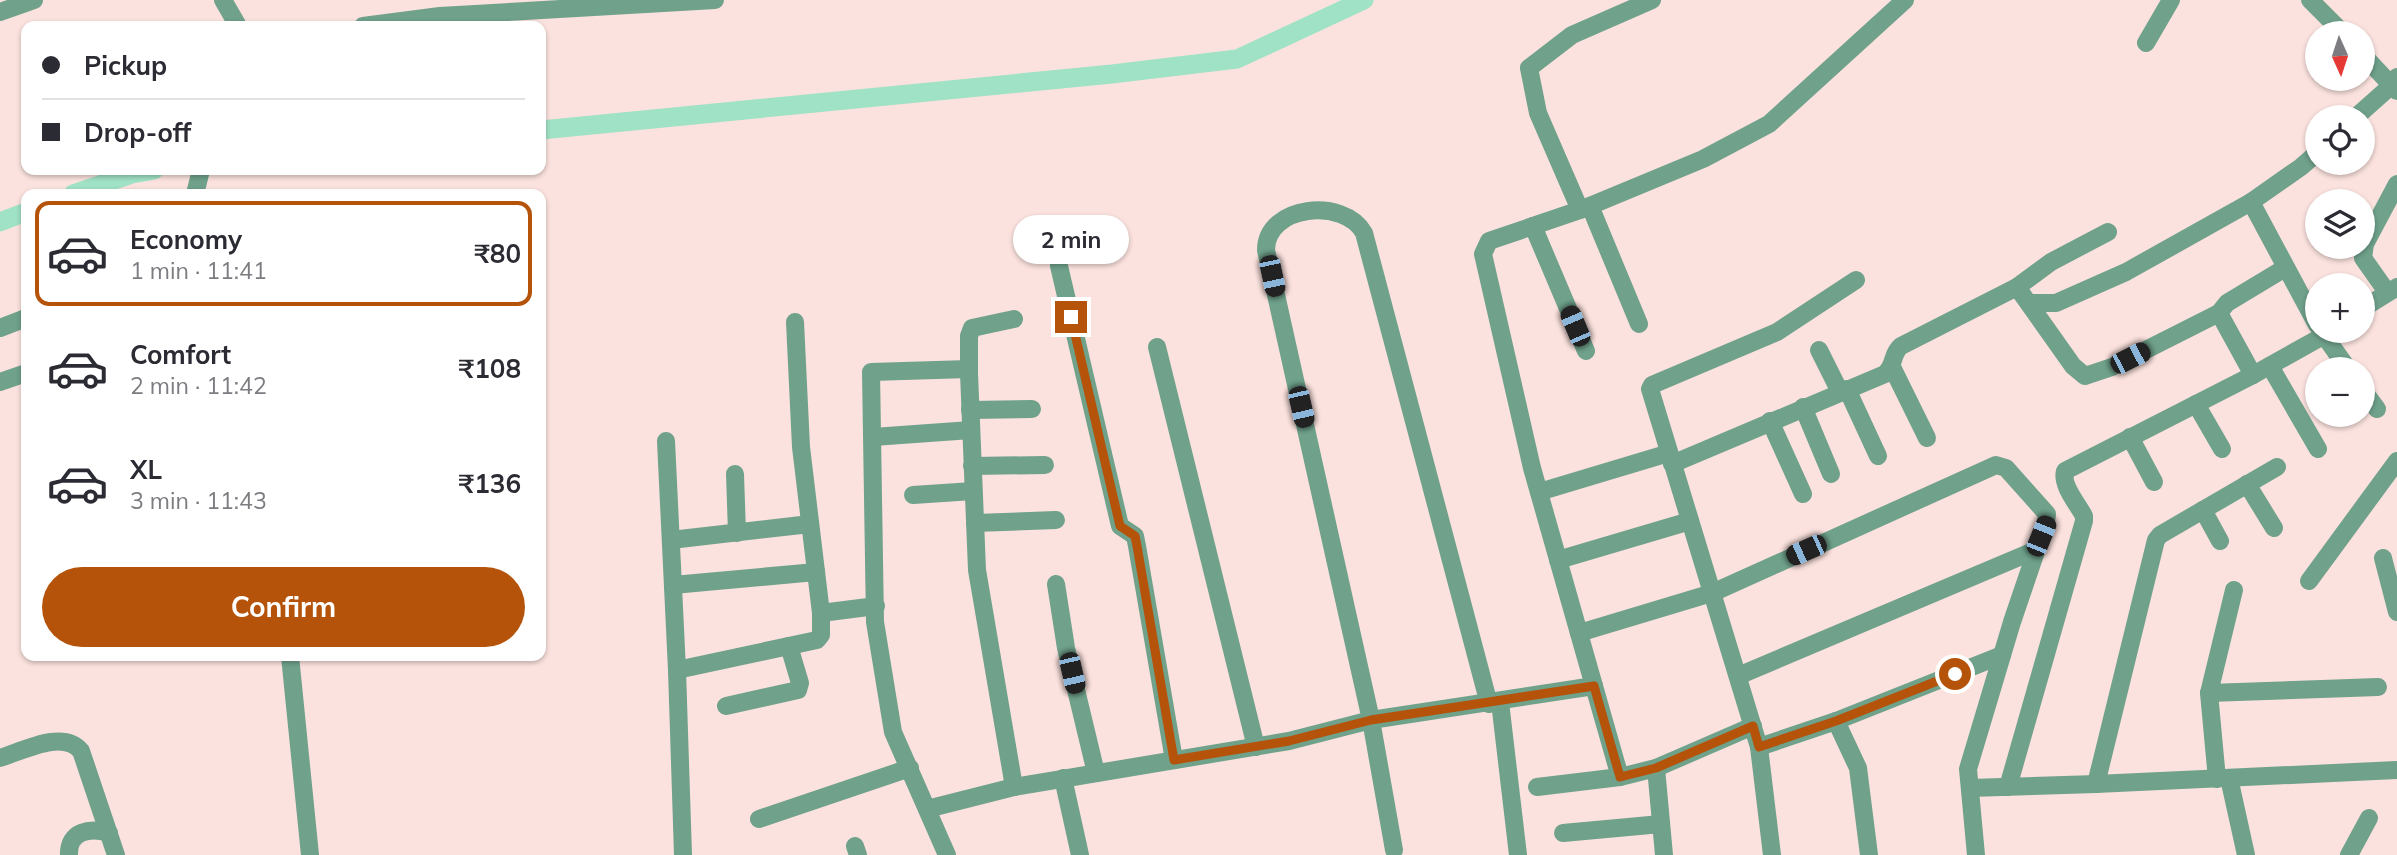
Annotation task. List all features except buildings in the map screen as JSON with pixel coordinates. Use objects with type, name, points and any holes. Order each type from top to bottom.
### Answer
[{"type":"street","points":[[0,12],[34,0]]},
{"type":"street","points":[[223,0],[235,21]]},
{"type":"street","points":[[402,21],[440,16],[715,0]]},
{"type":"street","points":[[1639,324],[1538,113],[1529,68],[1572,35],[1652,0]]},
{"type":"street","points":[[1620,777],[1539,492],[1483,254],[1489,241],[1585,208],[1703,159],[1769,124],[1905,0]]},
{"type":"street","points":[[2146,43],[2171,0]]},
{"type":"street","points":[[2322,4],[2334,21]]},
{"type":"street","points":[[2370,105],[2395,84],[2375,66]]},
{"type":"street","points":[[2029,303],[2056,303],[2126,272],[2251,202],[2305,164]]},
{"type":"street","points":[[2375,300],[2392,289],[2363,258],[2365,244],[2397,184]]},
{"type":"street","points":[[2251,202],[2305,301]]},
{"type":"street","points":[[1394,850],[1371,720],[1266,250],[1268,233],[1279,223],[1291,216],[1310,211],[1326,211],[1353,219],[1364,233],[1494,703],[1518,855]]},
{"type":"street","points":[[1533,226],[1586,351]]},
{"type":"street","points":[[1539,492],[1670,458],[1885,374],[1892,367],[1897,349],[1901,346],[2017,287],[2051,262],[2108,232]]},
{"type":"street","points":[[1059,266],[1120,526],[1135,536],[1174,760]]},
{"type":"street","points":[[2017,287],[2073,366],[2085,376],[2112,367],[2219,313],[2227,303],[2285,268]]},
{"type":"street","points":[[1772,855],[1759,747],[1650,392],[1652,385],[1777,332],[1856,280]]},
{"type":"street","points":[[2219,313],[2253,375]]},
{"type":"street","points":[[1014,318],[972,328],[969,336],[978,584],[1014,787]]},
{"type":"street","points":[[0,328],[21,320]]},
{"type":"street","points":[[677,670],[817,640],[821,635],[821,613],[801,447],[795,322]]},
{"type":"street","points":[[2008,787],[2084,521],[2084,516],[2063,476],[2065,471],[2270,366],[2305,343]]},
{"type":"street","points":[[1157,347],[1256,747]]},
{"type":"street","points":[[1819,350],[1878,456]]},
{"type":"street","points":[[2270,366],[2318,449]]},
{"type":"street","points":[[1892,367],[1927,438]]},
{"type":"street","points":[[947,855],[893,732],[875,622],[872,372],[969,369]]},
{"type":"street","points":[[0,382],[21,375]]},
{"type":"street","points":[[2196,404],[2222,449]]},
{"type":"street","points":[[1803,407],[1831,474]]},
{"type":"street","points":[[970,410],[1032,409]]},
{"type":"street","points":[[1770,421],[1803,494]]},
{"type":"street","points":[[873,437],[971,430]]},
{"type":"street","points":[[2130,438],[2154,482]]},
{"type":"street","points":[[666,441],[683,855]]},
{"type":"street","points":[[2309,581],[2397,461]]},
{"type":"street","points":[[972,466],[1045,465]]},
{"type":"street","points":[[1579,633],[1712,593],[1996,465],[2006,468],[2047,514],[1968,769],[1976,855]]},
{"type":"street","points":[[2096,784],[2156,540],[2160,535],[2277,467]]},
{"type":"street","points":[[735,474],[737,533]]},
{"type":"street","points":[[2247,484],[2274,528]]},
{"type":"street","points":[[913,495],[973,491]]},
{"type":"street","points":[[2203,510],[2220,541]]},
{"type":"street","points":[[975,523],[1056,520]]},
{"type":"street","points":[[1558,560],[1690,520]]},
{"type":"street","points":[[671,540],[810,524]]},
{"type":"street","points":[[1738,676],[2036,550]]},
{"type":"street","points":[[2383,558],[2397,612]]},
{"type":"street","points":[[673,586],[816,572]]},
{"type":"street","points":[[1056,584],[1066,648],[1096,773]]},
{"type":"street","points":[[2234,590],[2208,693],[2223,779],[2246,855]]},
{"type":"street","points":[[821,613],[876,606]]},
{"type":"street","points":[[726,706],[797,690],[800,683],[789,646]]},
{"type":"street","points":[[1759,747],[1836,721],[2003,655]]},
{"type":"street","points":[[291,661],[310,855]]},
{"type":"street","points":[[927,809],[1014,787],[1289,741],[1371,720],[1594,686]]},
{"type":"street","points":[[2208,693],[2378,687]]},
{"type":"street","points":[[1836,721],[1858,768],[1869,855]]},
{"type":"street","points":[[1537,788],[1620,777],[1656,768],[1753,726]]},
{"type":"street","points":[[0,758],[56,741],[68,741],[76,745],[82,751],[116,855]]},
{"type":"street","points":[[759,819],[910,768]]},
{"type":"street","points":[[1656,768],[1664,855]]},
{"type":"street","points":[[1970,788],[2397,770]]},
{"type":"street","points":[[1063,778],[1080,855]]},
{"type":"street","points":[[2349,855],[2369,818]]},
{"type":"street","points":[[1563,834],[1661,824]]},
{"type":"street","points":[[69,855],[70,844],[78,834],[88,829],[109,833]]},
{"type":"waterway","points":[[546,130],[1112,74],[1237,59],[1364,0]]},
{"type":"waterway","points":[[88,189],[129,175]]},
{"type":"waterway","points":[[0,222],[21,214]]},
{"type":"route","points":[[1071,317],[1120,526],[1135,536],[1174,760],[1289,741],[1371,720],[1594,686],[1620,777],[1656,768],[1753,726],[1759,747],[1836,721],[1955,674]]}]
